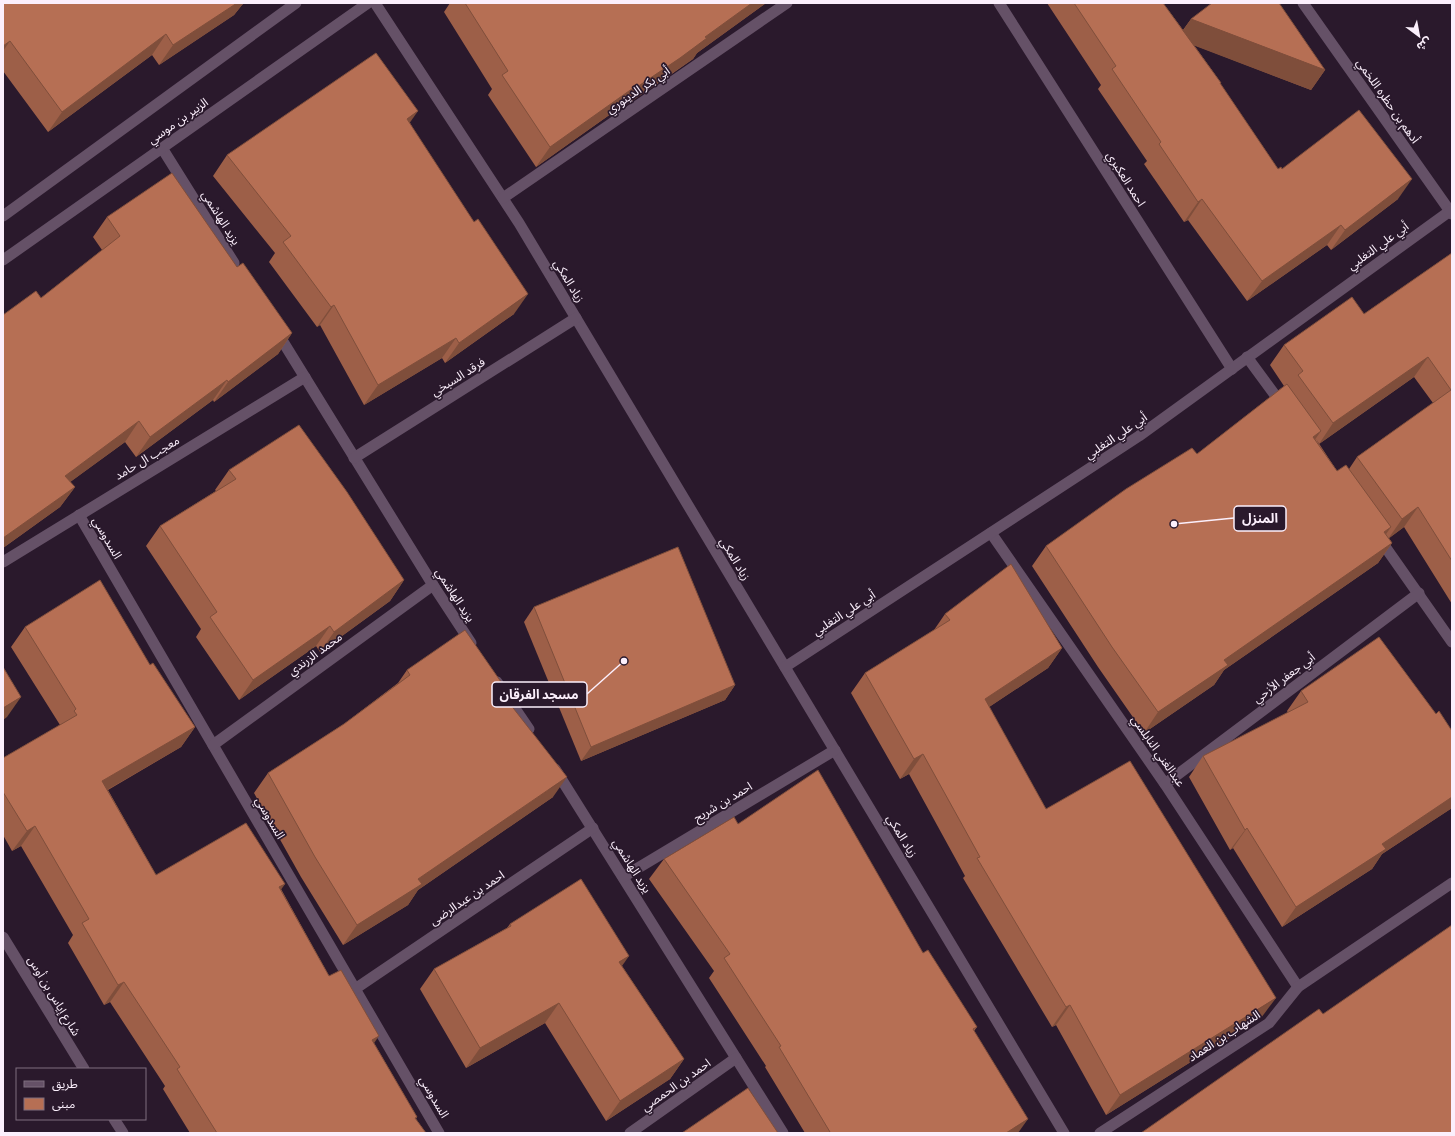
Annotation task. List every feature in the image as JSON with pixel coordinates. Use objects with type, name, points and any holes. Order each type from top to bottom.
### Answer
[{"type":"street","points":[[3,216],[296,3]]},
{"type":"street","name":"الزبير بن موسي","points":[[3,260],[368,3]]},
{"type":"street","name":"زياد المكي","points":[[375,3],[503,198],[1064,1133]]},
{"type":"street","name":"أبي بكر الدينوري","points":[[503,198],[787,3]]},
{"type":"street","name":"احمد العكبري","points":[[999,3],[1232,369]]},
{"type":"street","name":"أدهم بن حظره اللخمي","points":[[1303,3],[1451,212]]},
{"type":"street","name":"يزيد الهاشمي","points":[[162,148],[238,270]]},
{"type":"street","name":"أبي علي التغلبي","points":[[785,667],[1139,436],[1451,212]]},
{"type":"street","name":"فرقد السبخي","points":[[354,458],[576,318]]},
{"type":"street","name":"يزيد الهاشمي","points":[[271,323],[432,585],[477,651]]},
{"type":"street","points":[[1247,357],[1289,414]]},
{"type":"street","name":"معجب ال حامد","points":[[3,562],[305,377]]},
{"type":"street","name":"السدوسي","points":[[79,515],[439,1133]]},
{"type":"street","points":[[1373,529],[1452,642]]},
{"type":"street","name":"عبدالغني النابلسي","points":[[990,533],[1165,784],[1298,987]]},
{"type":"street","name":"محمد الزرندي","points":[[213,745],[432,585]]},
{"type":"street","name":"أبي جعفر الأزحي","points":[[1165,784],[1419,593]]},
{"type":"street","points":[[490,671],[534,737]]},
{"type":"street","name":"احمد بن شريح","points":[[624,877],[835,750]]},
{"type":"street","name":"يزيد الهاشمي","points":[[547,757],[624,877],[782,1133]]},
{"type":"street","name":"احمد بن عبدالرضى","points":[[355,989],[593,828]]},
{"type":"street","name":"الشهاب بن العماد","points":[[1100,1133],[1270,1023],[1298,987],[1452,883]]},
{"type":"street","name":"شارع إياس بن أوس","points":[[3,937],[83,1068]]},
{"type":"street","name":"احمد بن الحمصي","points":[[630,1133],[736,1058]]},
{"type":"street","points":[[115,1120],[123,1133]]},
{"type":"building","points":[[3,3],[237,3],[173,45],[166,34],[62,112],[10,41],[3,46]]},
{"type":"building","points":[[465,3],[752,3],[705,37],[707,38],[680,58],[637,87],[636,86],[550,147],[502,75],[508,71]]},
{"type":"building","points":[[1074,3],[1163,3],[1221,83],[1278,169],[1281,167],[1282,169],[1359,110],[1412,179],[1345,230],[1341,225],[1262,281],[1202,199],[1198,202],[1159,144],[1161,142],[1112,69],[1116,66]]},
{"type":"building","points":[[1212,3],[1279,3],[1325,70],[1191,19]]},
{"type":"building","points":[[376,53],[418,111],[407,119],[474,222],[478,219],[528,294],[459,343],[456,338],[378,385],[334,305],[331,307],[283,242],[291,236],[227,155]]},
{"type":"building","points":[[172,173],[237,267],[243,263],[292,333],[228,382],[227,380],[150,437],[139,421],[65,476],[75,487],[3,538],[3,315],[36,291],[41,298],[120,236],[107,217]]},
{"type":"building","points":[[1452,253],[1452,561],[1418,507],[1402,519],[1357,457],[1451,390],[1428,357],[1333,423],[1298,375],[1303,371],[1284,345],[1352,297],[1364,314]]},
{"type":"building","points":[[1287,384],[1321,431],[1313,437],[1337,471],[1346,465],[1391,527],[1384,532],[1392,543],[1224,660],[1228,665],[1158,712],[1112,647],[1046,546],[1126,489],[1192,448],[1197,454]]},
{"type":"building","points":[[299,425],[347,492],[404,580],[334,632],[330,626],[253,680],[210,617],[217,612],[160,526],[236,479],[229,470]]},
{"type":"building","points":[[678,547],[735,685],[591,747],[534,607]]},
{"type":"building","points":[[1011,564],[1062,648],[985,699],[1046,809],[1130,761],[1276,998],[1120,1095],[1070,1005],[1066,1007],[977,858],[980,857],[923,754],[914,759],[865,673],[950,620],[945,614]]},
{"type":"building","points":[[100,580],[150,665],[153,663],[195,727],[102,781],[156,875],[246,823],[285,884],[279,887],[329,976],[341,970],[379,1036],[372,1040],[417,1117],[415,1118],[426,1133],[217,1133],[177,1069],[180,1067],[124,982],[118,985],[82,923],[89,919],[35,826],[27,831],[3,792],[3,758],[77,715],[74,711],[76,709],[25,627]]},
{"type":"building","points":[[465,630],[508,692],[503,695],[567,777],[418,879],[422,884],[357,925],[315,857],[268,773],[344,724],[410,675],[407,670]]},
{"type":"building","points":[[1379,637],[1436,714],[1439,711],[1452,731],[1452,797],[1382,844],[1386,849],[1296,907],[1247,828],[1245,830],[1203,756],[1308,702],[1301,691]]},
{"type":"building","points":[[3,667],[21,697],[3,708]]},
{"type":"building","points":[[818,770],[923,953],[928,950],[977,1027],[973,1029],[1028,1119],[1006,1133],[828,1133],[830,1132],[779,1047],[781,1046],[724,958],[730,954],[664,859],[734,817],[738,824]]},
{"type":"building","points":[[581,879],[629,956],[619,962],[684,1059],[620,1101],[559,1003],[480,1048],[434,969],[511,926],[510,924]]},
{"type":"building","points":[[1452,925],[1452,1133],[1141,1133],[1319,1009],[1323,1014]]},
{"type":"building","points":[[748,1088],[778,1133],[682,1133]]},
{"type":"place","name":"المنزل","points":[[1174,524]]},
{"type":"place","name":"مسجد الفرقان","points":[[624,661]]}]
